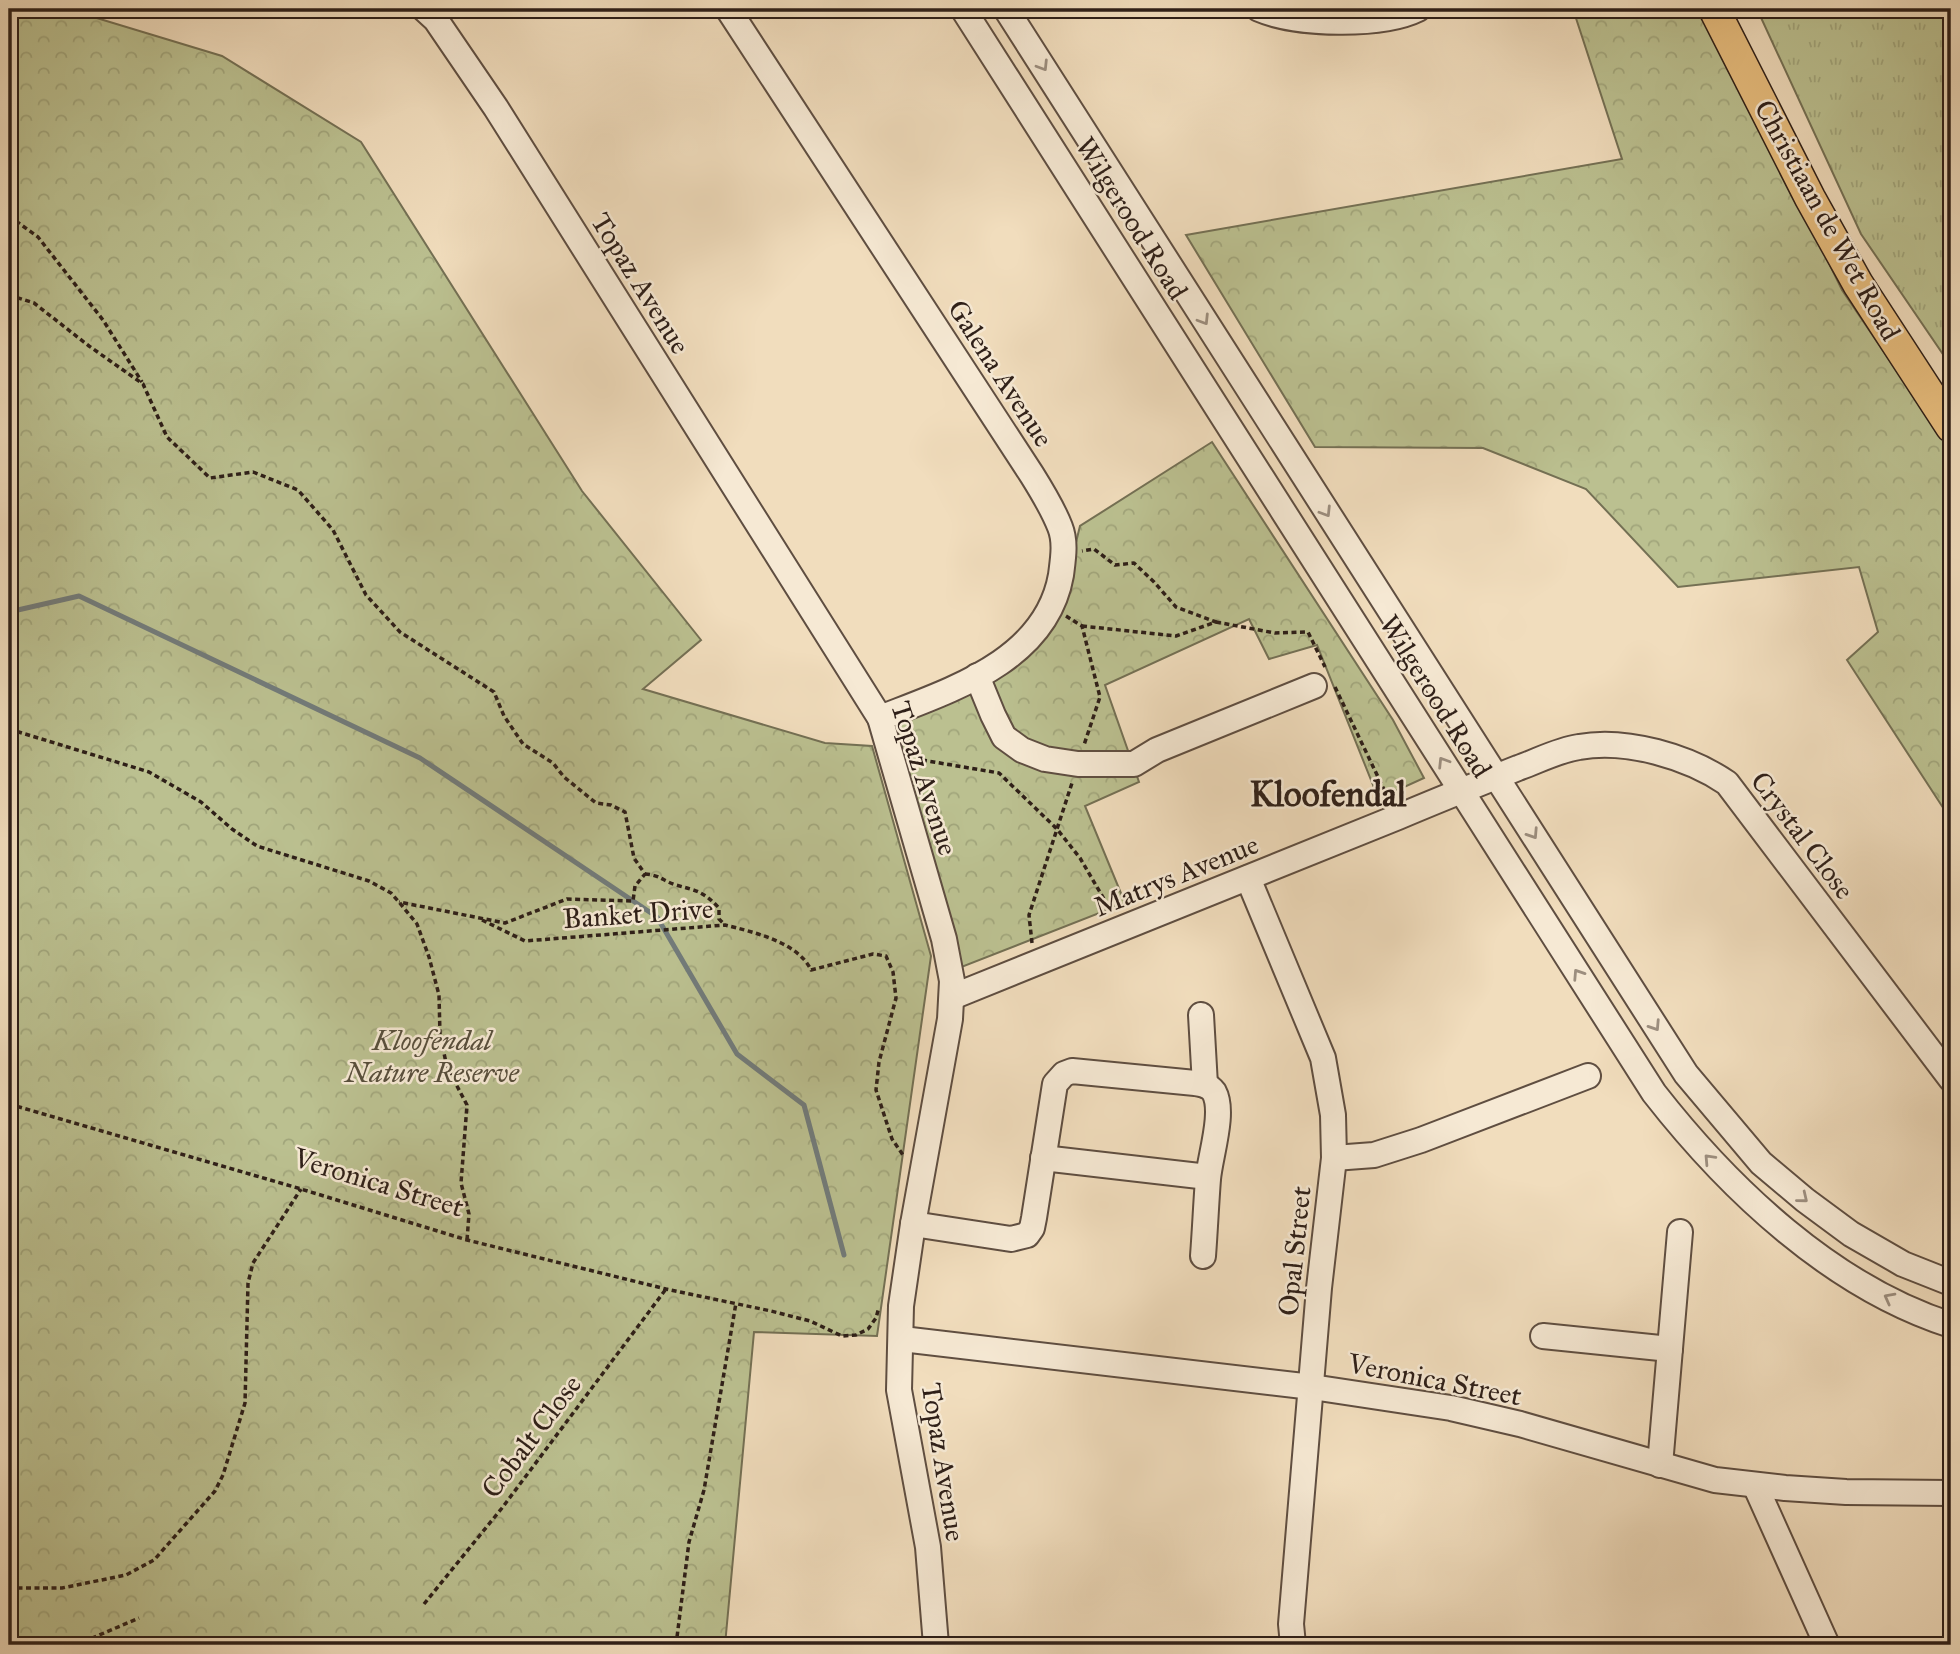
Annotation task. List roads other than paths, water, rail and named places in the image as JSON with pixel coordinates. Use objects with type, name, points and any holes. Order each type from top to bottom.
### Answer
[{"type":"main road","name":"Christiaan de Wet Road","points":[[1714,9],[1810,198],[1858,284],[1951,427]]},
{"type":"street","name":"Topaz Avenue","points":[[424,9],[436,20],[496,108],[880,718],[897,769],[944,939],[952,981],[952,997],[901,1306],[899,1390],[928,1547],[936,1645]]},
{"type":"street","name":"Galena Avenue","points":[[728,9],[1032,475],[1061,529],[1064,555],[1059,586],[1052,608],[1035,634],[1006,658],[960,686],[880,718]]},
{"type":"street","name":"Wilgerood Road","points":[[963,9],[1654,1093],[1714,1165],[1759,1208],[1798,1240],[1842,1271],[1904,1306],[1951,1325]]},
{"type":"street","name":"Wilgerood Road","points":[[1006,9],[1686,1074],[1761,1163],[1805,1200],[1851,1234],[1903,1264],[1951,1283]]},
{"type":"street","points":[[1259,9],[1310,20],[1353,22],[1385,19],[1418,9]]},
{"type":"street","points":[[977,676],[1004,737],[1022,750],[1045,759],[1079,764],[1134,764],[1157,750],[1314,687]]},
{"type":"street","name":"Crystal Close","points":[[1460,790],[1566,750],[1594,745],[1678,757],[1713,773],[1727,783],[1951,1079]]},
{"type":"street","name":"Matrys Avenue","points":[[952,997],[1460,790]]},
{"type":"street","name":"Opal Street","points":[[1248,878],[1322,1058],[1334,1115],[1334,1158],[1319,1288],[1291,1624],[1293,1645]]},
{"type":"street","points":[[1201,1015],[1205,1085]]},
{"type":"street","points":[[913,1224],[1011,1239],[1022,1238],[1032,1228],[1055,1084],[1072,1070],[1205,1085],[1213,1090],[1218,1115],[1208,1177],[1203,1256]]},
{"type":"street","points":[[1334,1158],[1374,1155],[1421,1140],[1588,1076]]},
{"type":"street","points":[[1043,1158],[1208,1177]]},
{"type":"street","points":[[1660,1465],[1680,1232]]},
{"type":"street","points":[[1543,1336],[1670,1349]]},
{"type":"street","name":"Veronica Street","points":[[902,1339],[1312,1387],[1423,1403],[1481,1414],[1715,1480],[1846,1492],[1951,1493]]},
{"type":"street","points":[[1755,1485],[1827,1645]]},
{"type":"waterway","points":[[9,612],[79,596],[420,758],[657,917],[737,1054],[804,1105],[844,1255]]},
{"type":"district","name":"Kloofendal","points":[[1328,794]]},
{"type":"park label","name":"Kloofendal Nature Reserve","points":[[432,1056]]}]
